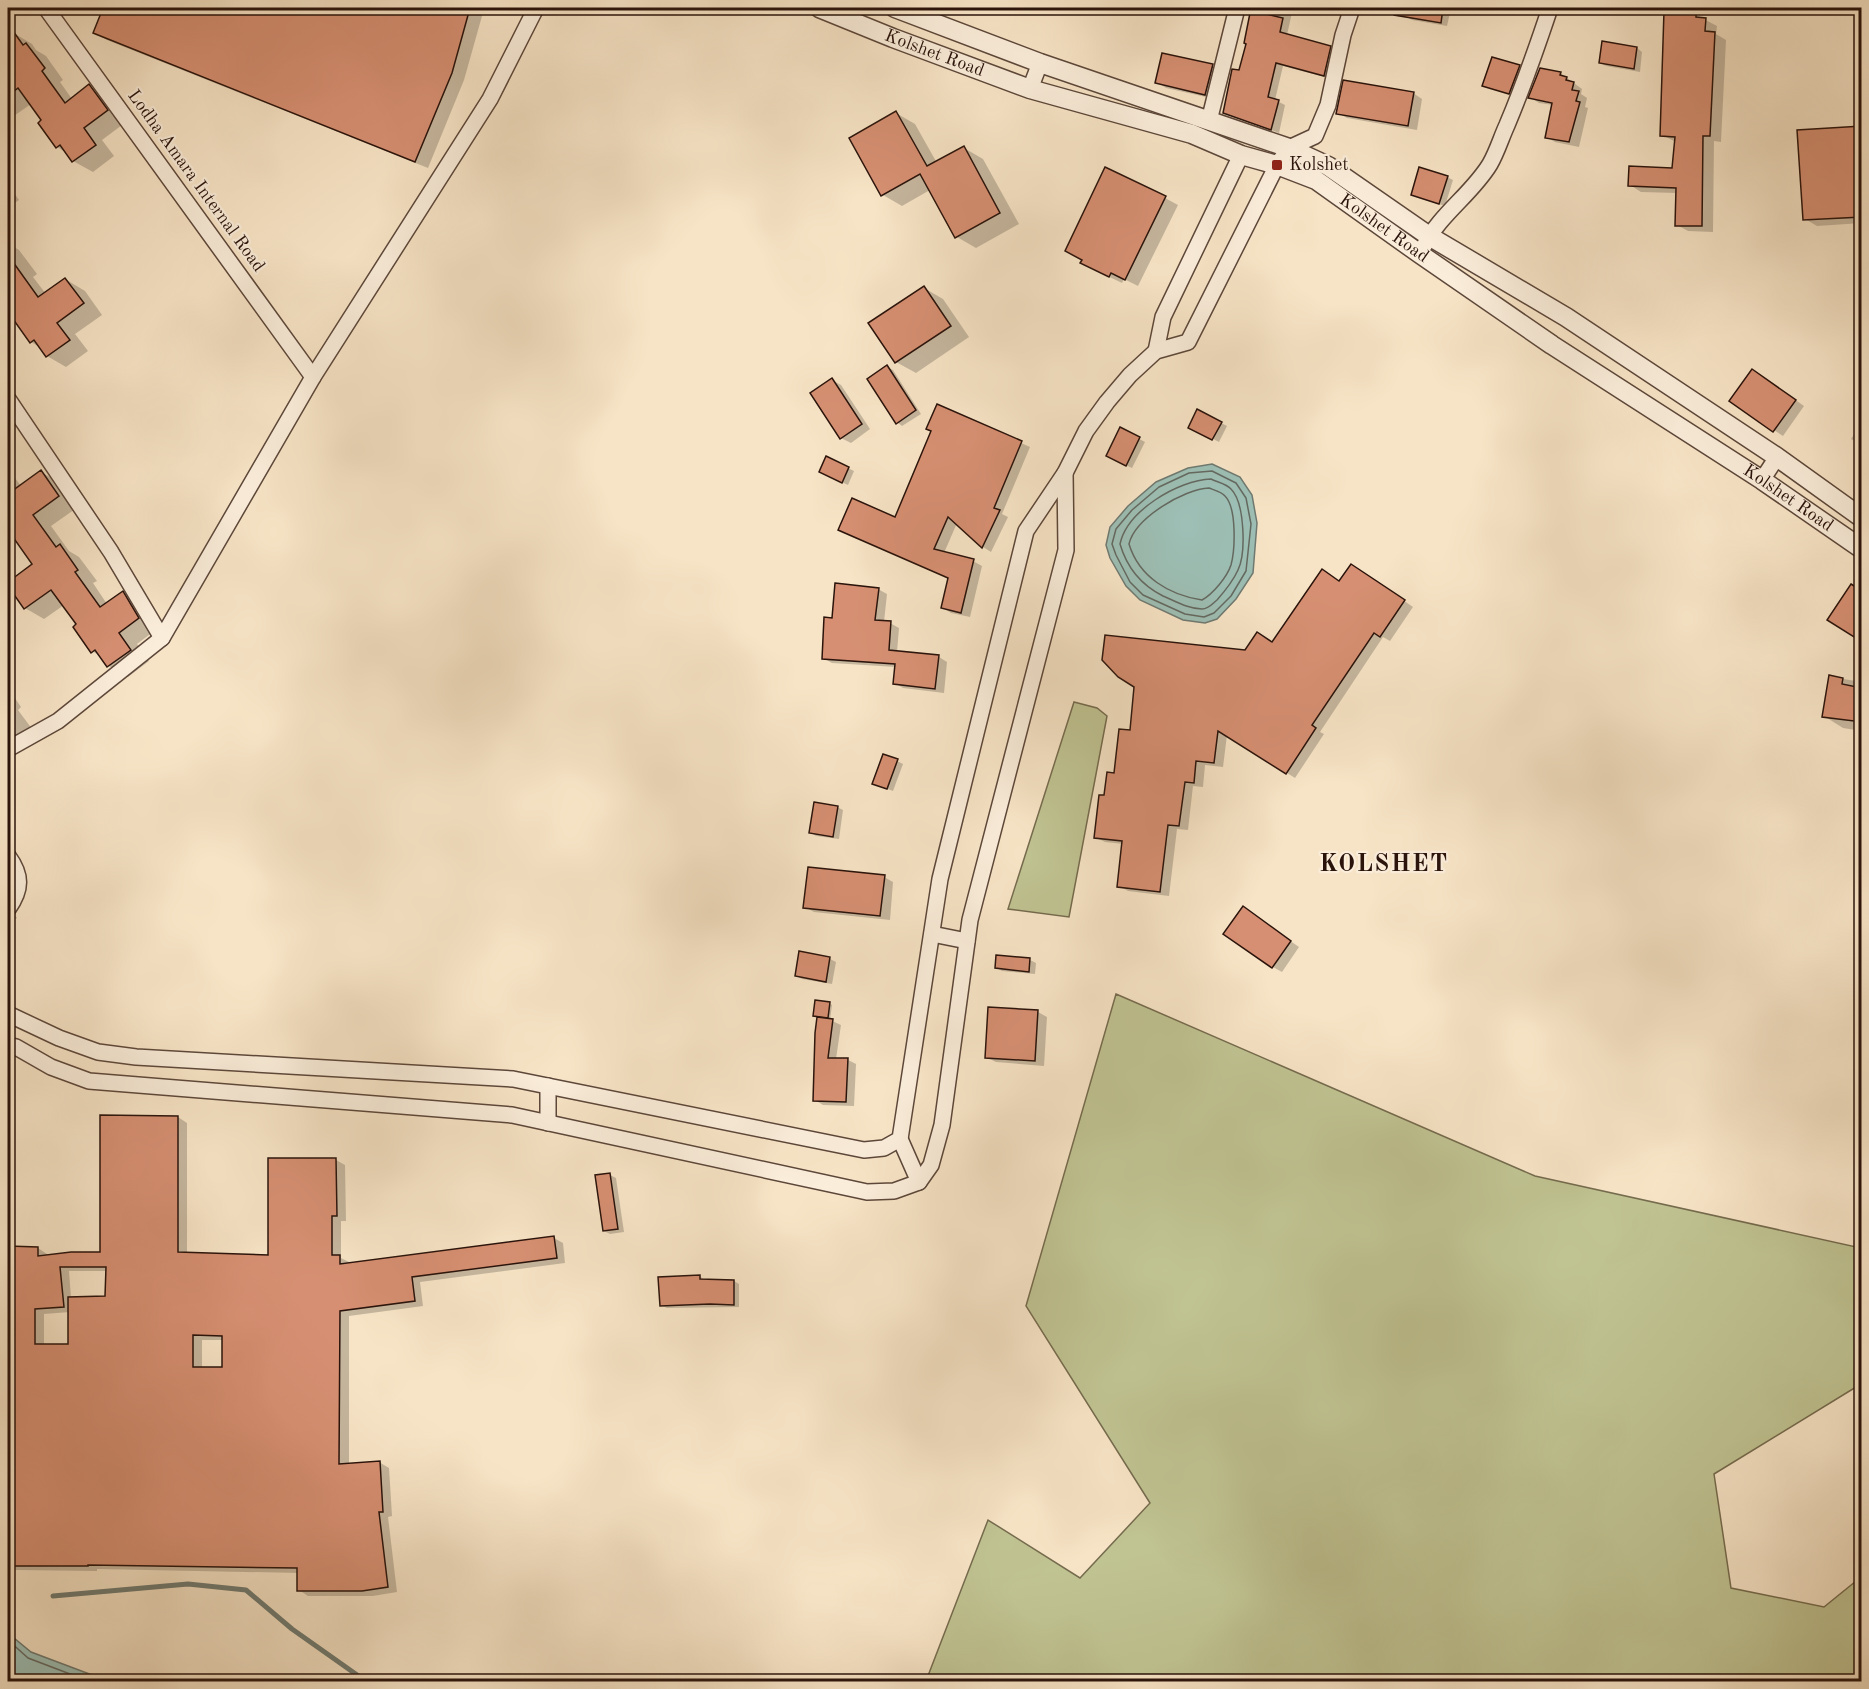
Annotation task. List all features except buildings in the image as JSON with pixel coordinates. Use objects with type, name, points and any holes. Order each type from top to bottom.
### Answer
[{"type":"street","name":"Lodha Amara Internal Road","points":[[46,8],[313,376]]},
{"type":"street","points":[[8,748],[58,721],[162,638],[313,376],[490,99],[536,8]]},
{"type":"street","name":"Kolshet Road","points":[[819,8],[1030,89],[1192,134],[1241,155],[1277,165],[1316,180],[1552,345],[1762,480],[1862,549]]},
{"type":"street","name":"Kolshet Road","points":[[895,8],[1040,63],[1289,148],[1328,166],[1429,236],[1566,317],[1777,457],[1862,518]]},
{"type":"street","points":[[1208,119],[1237,8]]},
{"type":"street","points":[[919,1182],[900,1139],[940,879],[1026,531],[1065,472],[1086,431],[1130,375],[1156,351],[1188,342],[1277,165],[1289,148],[1315,135],[1328,105],[1343,35],[1352,8]]},
{"type":"street","points":[[1420,254],[1429,236],[1472,189],[1491,162],[1514,108],[1550,8]]},
{"type":"street","points":[[1030,89],[1040,63]]},
{"type":"street","points":[[1156,351],[1163,317],[1241,155]]},
{"type":"street","points":[[8,399],[111,552],[162,638]]},
{"type":"street","points":[[1762,480],[1777,457]]},
{"type":"street","points":[[8,1045],[16,1047],[51,1067],[88,1081],[513,1115],[867,1192],[894,1191],[919,1182],[931,1165],[942,1125],[970,920],[1066,550],[1065,472]]},
{"type":"street","points":[[8,856],[18,870],[19,884],[8,909]]},
{"type":"street","points":[[932,934],[967,941]]},
{"type":"street","points":[[8,1014],[59,1038],[98,1052],[136,1057],[513,1079],[864,1150],[884,1148],[900,1139]]},
{"type":"street","points":[[129,1084],[136,1057]]},
{"type":"street","points":[[548,1086],[548,1123]]},
{"type":"green space","points":[[1074,702],[1097,708],[1107,716],[1069,917],[1008,909]]},
{"type":"green space","points":[[1116,994],[1535,1176],[1861,1248],[1861,1384],[1714,1474],[1731,1588],[1824,1607],[1861,1577],[1861,1681],[926,1681],[988,1520],[1080,1578],[1150,1503],[1026,1306]]},
{"type":"water","points":[[1212,464],[1240,477],[1252,495],[1257,523],[1253,573],[1236,599],[1217,619],[1205,623],[1183,620],[1140,600],[1126,586],[1110,558],[1106,545],[1110,527],[1128,506],[1156,482],[1188,468]]},
{"type":"water","points":[[8,1633],[31,1652],[108,1681],[25,1681],[8,1676]]},
{"type":"waterway","points":[[53,1596],[188,1584],[246,1590],[292,1629],[367,1682]]},
{"type":"place","name":"Kolshet","points":[[1277,165]]},
{"type":"district","name":"KOLSHET","points":[[1384,865]]}]
